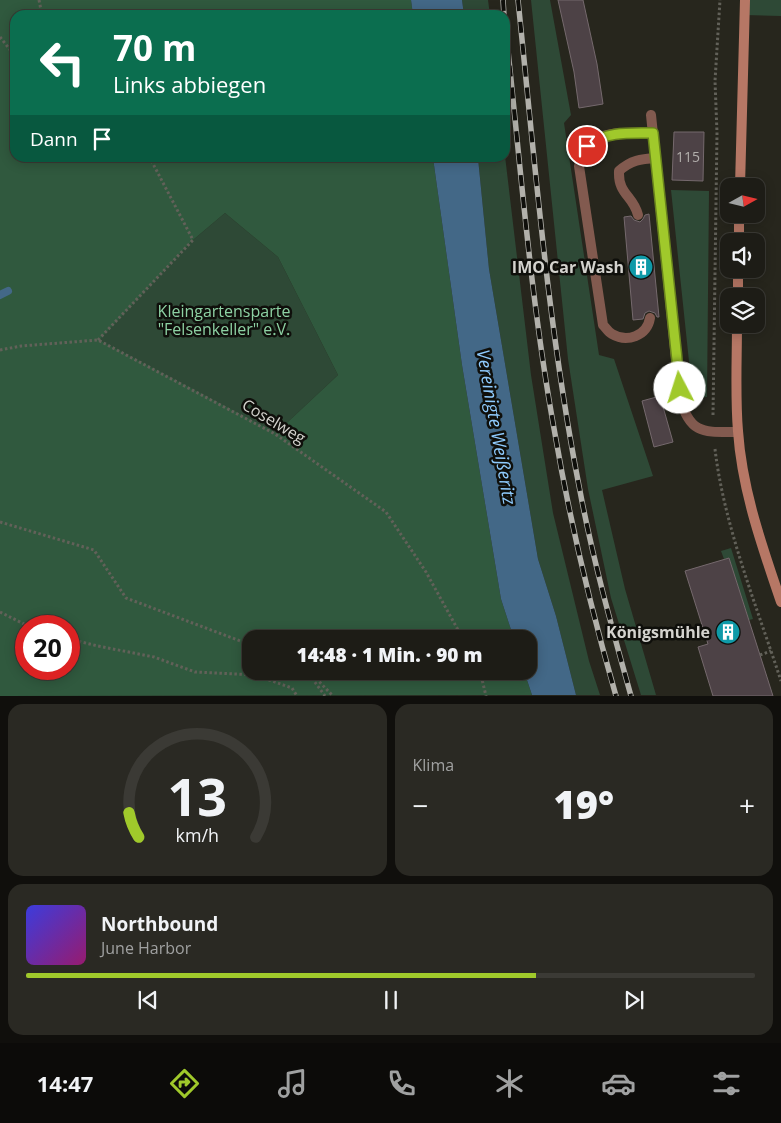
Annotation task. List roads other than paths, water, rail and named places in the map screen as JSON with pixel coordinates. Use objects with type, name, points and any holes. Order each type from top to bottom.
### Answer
[{"type":"main road","points":[[740,178],[744,0]]},
{"type":"main road","points":[[737,333],[738,432],[748,496],[757,530],[781,602]]},
{"type":"lane","points":[[650,115],[680,398],[685,414],[693,426],[707,431],[738,432]]},
{"type":"lane","points":[[650,318],[646,329],[640,335],[630,337],[619,337],[610,333],[603,325],[579,166],[582,154],[587,146],[596,139],[621,133],[653,133]]},
{"type":"lane","points":[[638,215],[636,207],[618,182],[619,171],[627,164],[636,160],[656,158]]},
{"type":"water","points":[[411,0],[462,0],[463,10],[412,10]]},
{"type":"water","name":"Vereinigte Weißeritz","points":[[434,162],[478,162],[489,269],[538,559],[556,616],[576,695],[532,695],[527,680],[537,680],[537,630],[511,630],[501,599],[462,365]]},
{"type":"waterway","points":[[0,295],[8,291]]},
{"type":"railway","points":[[503,0],[504,10]]},
{"type":"railway","points":[[518,0],[543,246],[559,369],[591,543],[631,696]]},
{"type":"railway","points":[[510,71],[532,280],[546,383],[574,533],[616,696]]},
{"type":"place","name":"IMO Car Wash","points":[[641,267]]},
{"type":"place","name":"Königsmühle","points":[[728,632]]},
{"type":"park label","name":"Kleingartensparte \"Felsenkeller\" e.V.","points":[[224,320]]}]
